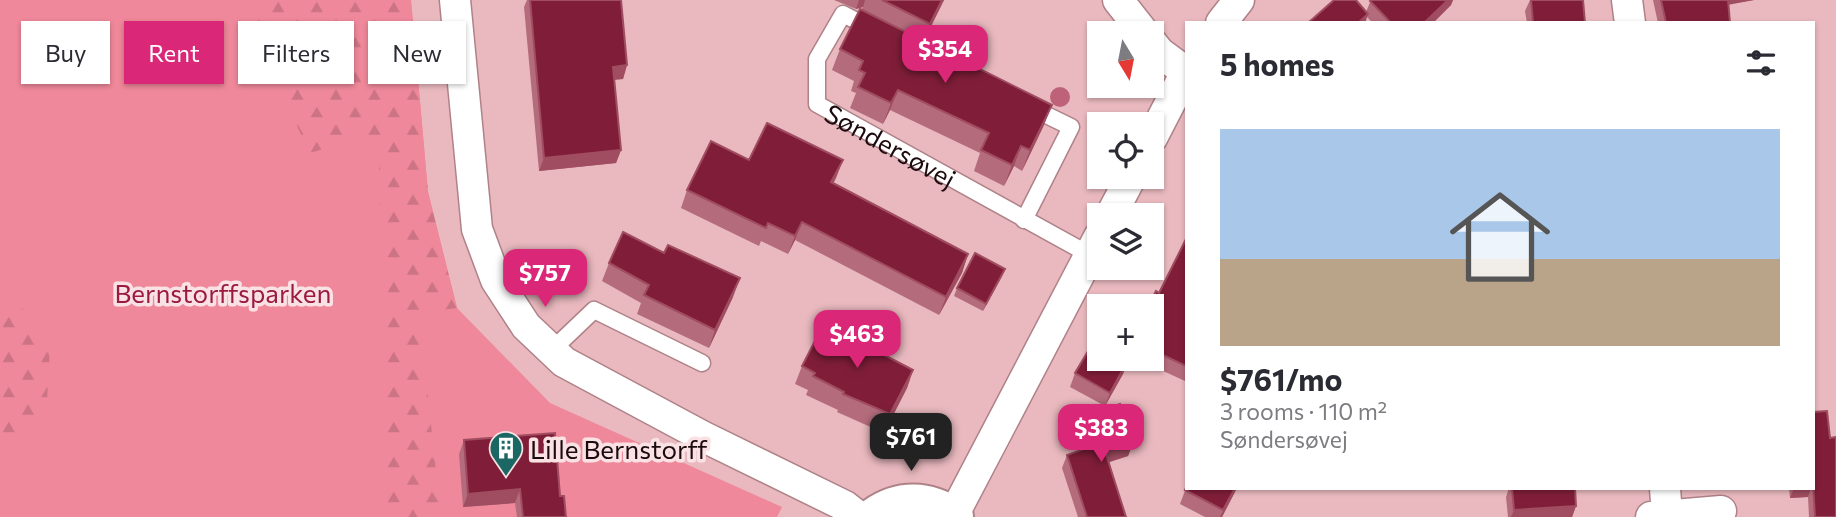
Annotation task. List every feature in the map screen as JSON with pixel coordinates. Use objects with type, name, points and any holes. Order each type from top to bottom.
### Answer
[{"type":"street","points":[[455,0],[477,229],[496,280],[526,326],[564,362],[612,389],[845,506],[859,517]]},
{"type":"street","points":[[1118,0],[1135,21]]},
{"type":"street","points":[[1222,21],[1239,0]]},
{"type":"street","points":[[1627,0],[1630,21]]},
{"type":"street","points":[[1164,56],[1185,71]]},
{"type":"street","points":[[1164,115],[1185,74]]},
{"type":"street","name":"Søndersøvej","points":[[954,517],[1087,260]]},
{"type":"street","points":[[874,517],[895,506],[918,503],[933,506],[954,517]]},
{"type":"street","points":[[1661,507],[1721,511]]},
{"type":"lane","name":"Søndersøvej","points":[[891,38],[843,14],[817,59],[817,104],[1024,220],[1087,243]]},
{"type":"lane","points":[[1011,97],[1071,127],[1024,220]]},
{"type":"lane","points":[[551,351],[594,310],[702,363]]},
{"type":"green space","name":"Bernstorffsparken","points":[[0,0],[411,0],[413,21],[368,21],[368,84],[418,84],[428,192],[457,308],[550,403],[782,507],[777,517],[0,517]]},
{"type":"green space","points":[[242,0],[411,0],[413,21],[368,21],[368,84],[418,84],[428,192],[457,308],[419,313],[441,517],[385,517],[388,506],[378,135],[309,153],[279,84],[354,84],[354,21],[251,21]]},
{"type":"green space","points":[[0,305],[20,305],[50,347],[46,419],[12,442],[0,440]]},
{"type":"building","points":[[530,0],[621,0],[627,65],[613,67],[621,150],[544,158]]},
{"type":"building","points":[[882,0],[942,0],[930,24]]},
{"type":"building","points":[[1334,0],[1356,0],[1368,14],[1360,21],[1310,21]]},
{"type":"building","points":[[1448,0],[1426,21],[1389,21],[1370,1]]},
{"type":"building","points":[[1531,0],[1583,0],[1585,21],[1533,21]]},
{"type":"building","points":[[1661,0],[1728,0],[1730,21],[1666,21]]},
{"type":"building","points":[[860,9],[1052,105],[1030,150],[1021,146],[1012,165],[981,150],[989,133],[898,90],[891,103],[858,87],[865,73],[859,70],[863,61],[840,49]]},
{"type":"building","points":[[767,123],[843,160],[831,182],[968,254],[946,297],[802,222],[795,236],[768,223],[766,228],[687,190],[711,141],[749,160]]},
{"type":"building","points":[[623,232],[664,253],[668,245],[740,278],[715,330],[644,295],[649,285],[609,263]]},
{"type":"building","points":[[1185,241],[1185,366],[1164,356],[1164,294],[1154,294],[1156,291],[1159,293]]},
{"type":"building","points":[[975,253],[1005,269],[986,304],[957,288]]},
{"type":"building","points":[[821,329],[834,336],[837,330],[913,370],[890,414],[843,394],[844,392],[813,376],[815,373],[802,366]]},
{"type":"building","points":[[1087,353],[1087,371],[1122,371],[1110,393],[1075,373]]},
{"type":"building","points":[[1120,404],[1133,443],[1105,451],[1126,517],[1087,517],[1067,455],[1095,445],[1085,416]]},
{"type":"building","points":[[1827,411],[1830,438],[1836,437],[1836,517],[1815,517],[1815,412]]},
{"type":"building","name":"Lille Bernstorff","points":[[555,433],[560,496],[564,496],[566,517],[523,517],[520,489],[468,494],[464,440]]},
{"type":"building","points":[[1185,490],[1234,490],[1223,510]]},
{"type":"building","points":[[1512,490],[1575,490],[1576,506],[1514,510]]},
{"type":"place","name":"Lille Bernstorff","points":[[506,478]]}]
